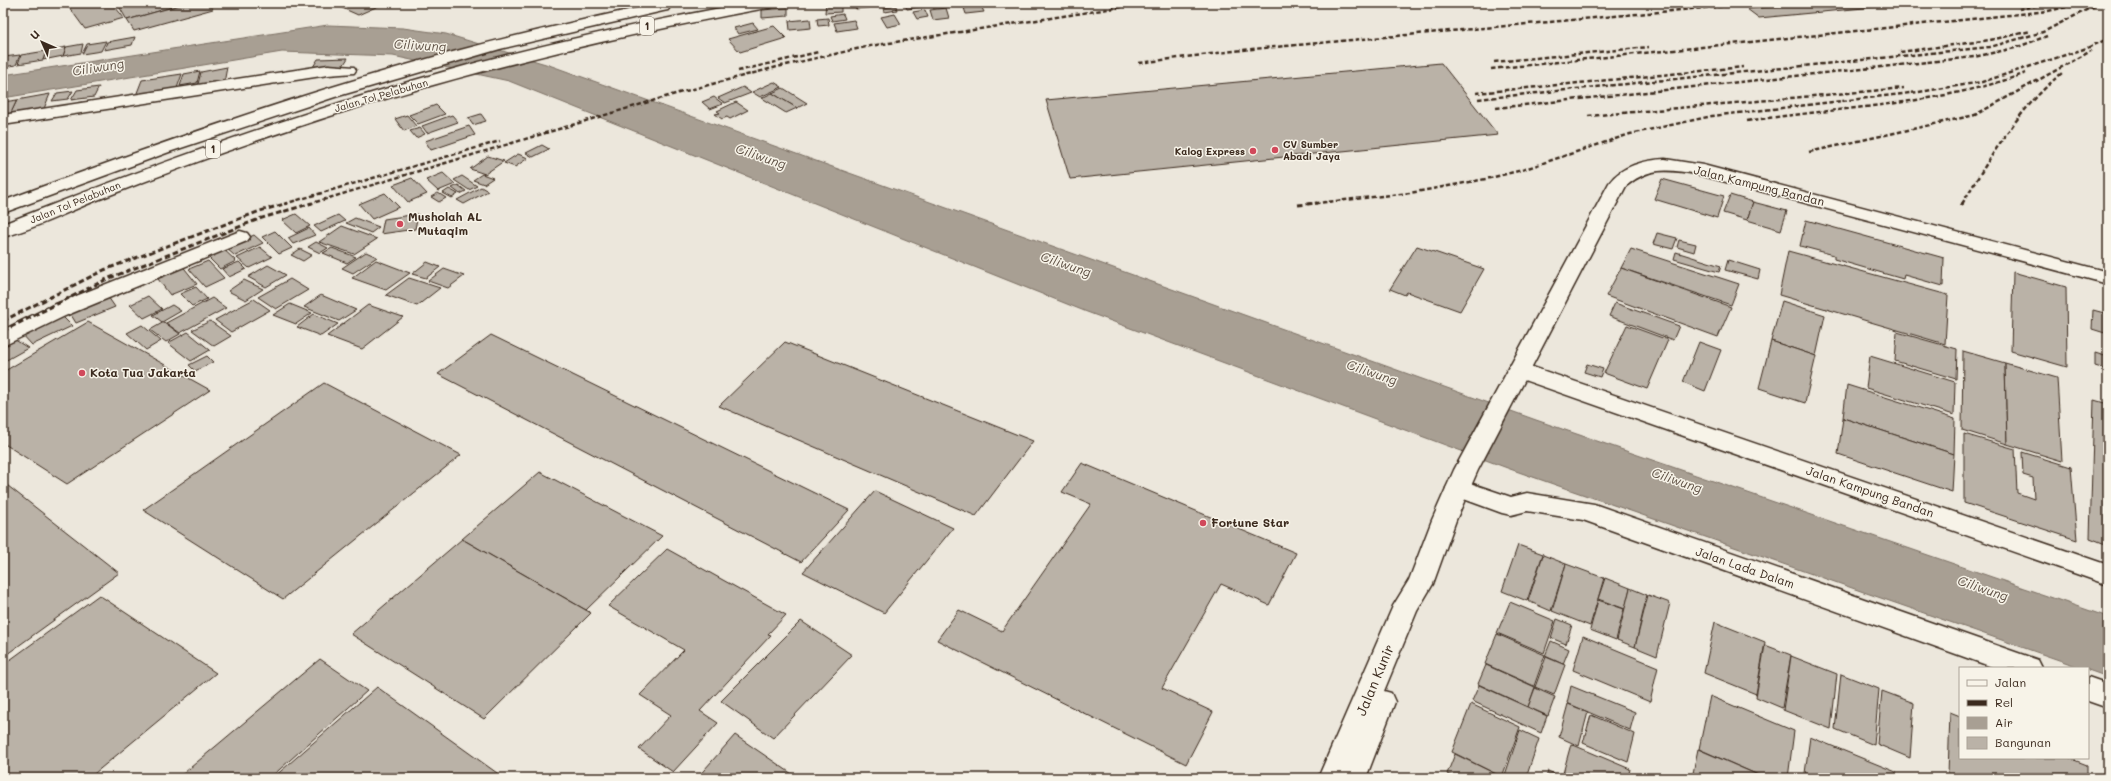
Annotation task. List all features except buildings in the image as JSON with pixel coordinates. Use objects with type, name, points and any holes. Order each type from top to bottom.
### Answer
[{"type":"main road","name":"Jalan Tol Pelabuhan","points":[[3,231],[165,167],[336,108],[478,67],[577,41],[772,3]]},
{"type":"main road","name":"Jalan Tol Pelabuhan","points":[[3,207],[166,147],[360,83],[507,41],[679,4]]},
{"type":"main road","points":[[3,120],[298,74],[328,70],[348,70]]},
{"type":"main road","name":"Jalan Kampung Bandan","points":[[1506,392],[1618,183],[1629,173],[1655,165],[1673,164],[1697,169],[2108,278]]},
{"type":"main road","points":[[3,339],[58,310],[240,237]]},
{"type":"main road","name":"Jalan Kampung Bandan","points":[[1518,370],[2108,575]]},
{"type":"main road","name":"Jalan Kunir","points":[[1333,778],[1406,606],[1420,584],[1444,520],[1462,479],[1506,392]]},
{"type":"main road","name":"Jalan Lada Dalam","points":[[1462,479],[1511,506],[1527,502],[1585,511],[2025,667]]},
{"type":"main road","name":"Jalan Kunir","points":[[1351,778],[1412,626],[1419,604],[1420,584]]},
{"type":"main road","points":[[2089,689],[2108,696]]},
{"type":"water","name":"Ciliwung","points":[[328,25],[403,28],[446,34],[549,65],[1536,420],[2108,617],[2108,677],[2089,670],[2089,667],[2079,667],[1510,469],[1087,312],[509,81],[393,56],[282,52],[3,98],[3,75]]},
{"type":"railway","points":[[309,204],[682,92],[777,67],[870,46],[1147,3]]},
{"type":"railway","points":[[1139,63],[1242,50],[1758,3]]},
{"type":"railway","points":[[2019,9],[2050,3]]},
{"type":"railway","points":[[1491,69],[2048,11],[2086,3]]},
{"type":"railway","points":[[1478,99],[1990,47],[2043,32],[2100,3]]},
{"type":"railway","points":[[1900,52],[1990,40],[2031,31]]},
{"type":"railway","points":[[1496,108],[1974,57],[2015,48],[2047,36]]},
{"type":"railway","points":[[1308,204],[1410,193],[1486,179],[1522,170],[1630,134],[1712,116],[1919,92],[1982,82],[2087,48],[2108,39]]},
{"type":"railway","points":[[1494,62],[1649,47]]},
{"type":"railway","points":[[1809,152],[1975,115],[2091,51]]},
{"type":"railway","points":[[738,71],[818,52]]},
{"type":"railway","points":[[1476,93],[1743,67]]},
{"type":"railway","points":[[1747,121],[1923,99],[1992,84],[2026,73]]},
{"type":"railway","points":[[1962,204],[2006,134],[2032,102],[2062,73]]},
{"type":"railway","points":[[1588,116],[1904,88]]},
{"type":"railway","points":[[284,204],[500,141]]},
{"type":"railway","points":[[3,321],[104,270],[260,211],[288,203]]},
{"type":"railway","points":[[3,331],[107,279],[259,219],[312,203]]},
{"type":"railway","points":[[1298,205],[1317,203]]},
{"type":"place","name":"CV Sumber Abadi Jaya","points":[[1275,150]]},
{"type":"place","name":"Kalog Express","points":[[1253,151]]},
{"type":"place","name":"Musholah AL - Mutaqim","points":[[400,224]]},
{"type":"place","name":"Kota Tua Jakarta","points":[[82,373]]},
{"type":"place","name":"Fortune Star","points":[[1203,523]]}]
